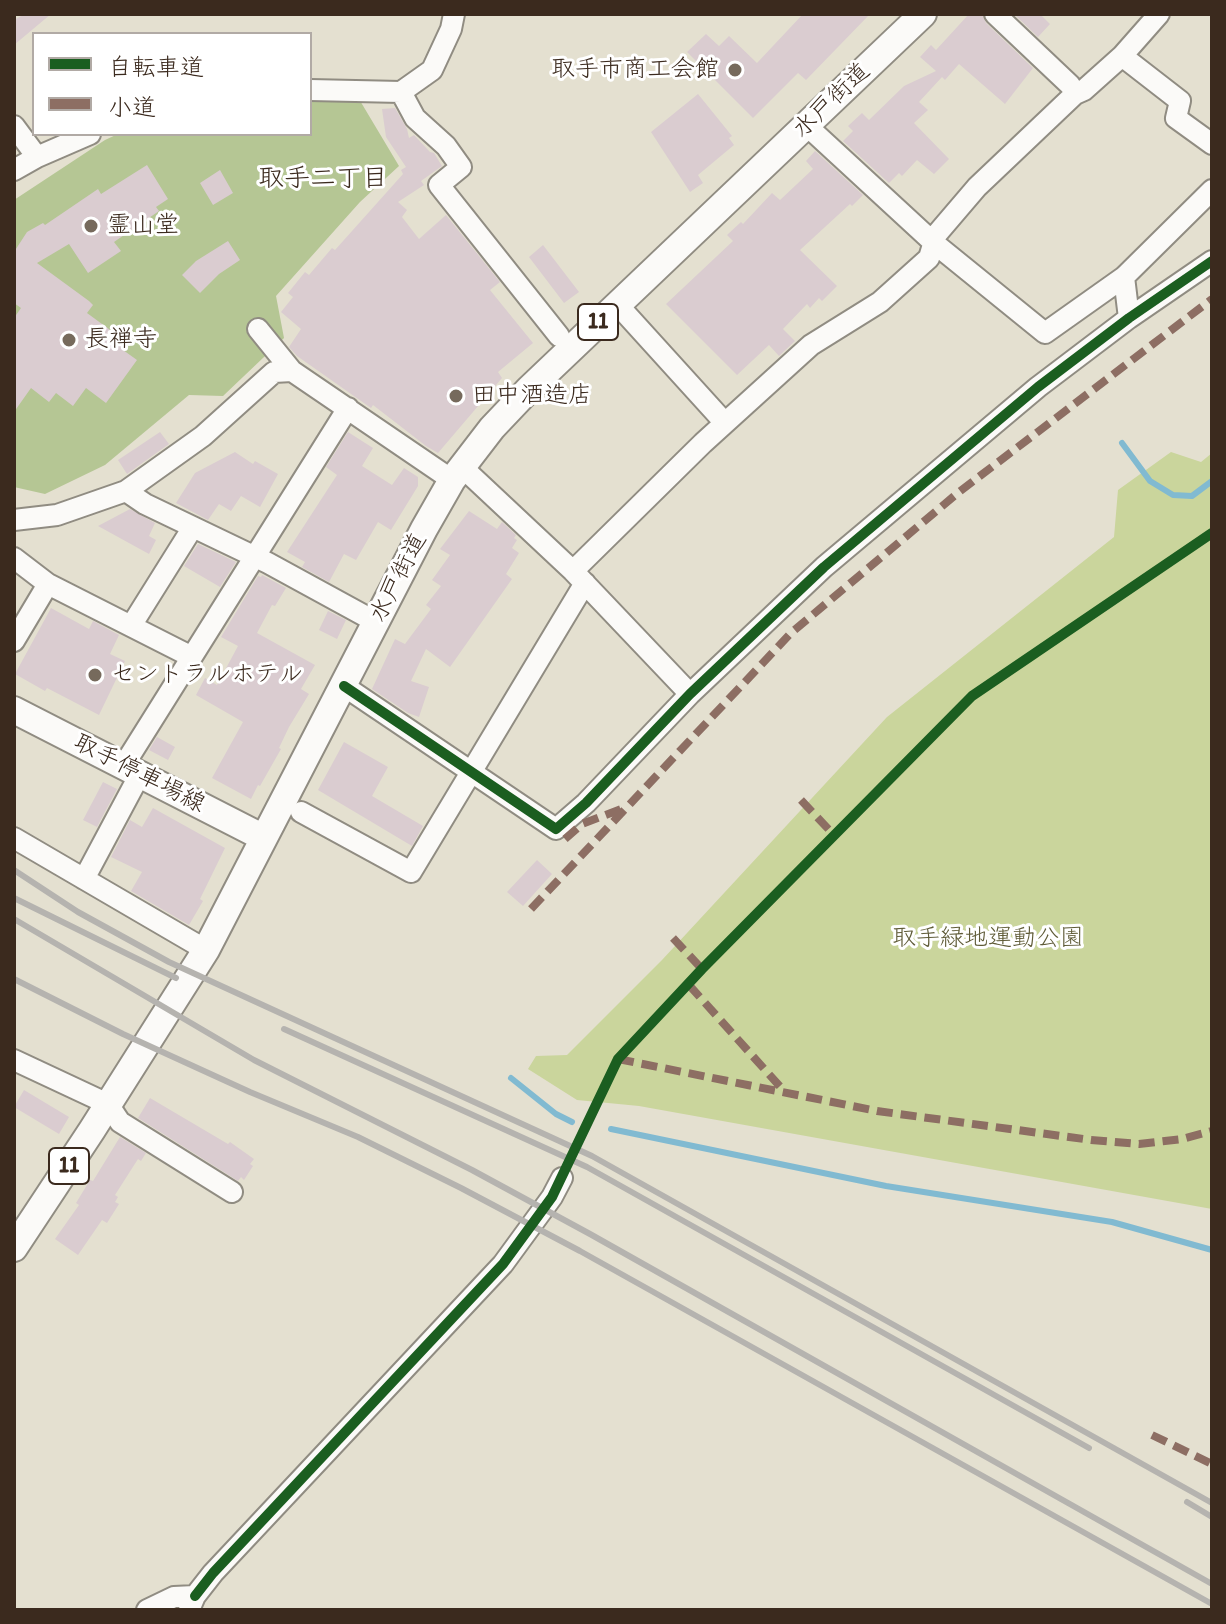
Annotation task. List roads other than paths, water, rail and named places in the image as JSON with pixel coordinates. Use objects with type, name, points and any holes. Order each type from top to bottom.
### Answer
[{"type":"main road","name":"水戸街道","points":[[14,1248],[206,950],[376,622],[457,474],[492,428],[617,304],[923,14]]},
{"type":"main road","name":"取手停車場線","points":[[14,710],[264,838]]},
{"type":"street","points":[[312,90],[401,92],[432,70],[451,29],[454,14]]},
{"type":"street","points":[[995,14],[1070,85],[1075,94]]},
{"type":"street","points":[[301,812],[411,872],[579,577],[725,423],[811,345],[880,302],[929,258],[936,235],[977,187],[1075,94],[1084,90],[1122,56],[1159,14]]},
{"type":"street","points":[[1122,56],[1180,101],[1176,118],[1212,144]]},
{"type":"street","points":[[401,92],[415,118],[446,146],[461,167],[439,185],[559,336]]},
{"type":"street","points":[[806,125],[934,243],[1045,333],[1124,277],[1212,190]]},
{"type":"street","points":[[14,126],[37,157]]},
{"type":"street","points":[[14,170],[85,136]]},
{"type":"street","points":[[344,686],[556,829],[586,803],[690,694],[824,567],[1038,387],[1129,318],[1212,261]]},
{"type":"street","points":[[1124,277],[1129,318]]},
{"type":"street","points":[[617,304],[725,423]]},
{"type":"street","points":[[258,329],[292,371],[457,474],[579,577],[690,694]]},
{"type":"street","points":[[14,520],[57,515],[126,491],[203,436],[274,372],[292,371]]},
{"type":"street","points":[[84,879],[132,770],[190,656],[348,408]]},
{"type":"street","points":[[126,491],[145,504],[255,557],[376,622]]},
{"type":"street","points":[[131,626],[193,527]]},
{"type":"street","points":[[14,558],[48,584],[190,656]]},
{"type":"street","points":[[14,641],[48,584]]},
{"type":"street","points":[[14,838],[206,950]]},
{"type":"street","points":[[14,1060],[108,1104],[120,1122],[232,1192]]},
{"type":"street","points":[[147,1610],[174,1597],[192,1603],[213,1573],[503,1264],[552,1197],[562,1178]]},
{"type":"waterway","points":[[1122,443],[1150,481],[1173,495],[1192,496],[1212,481]]},
{"type":"waterway","points":[[511,1078],[556,1114],[572,1122]]},
{"type":"waterway","points":[[611,1129],[886,1186],[1112,1222],[1212,1250]]},
{"type":"railway","points":[[14,870],[78,912],[169,962],[592,1156],[1212,1503]]},
{"type":"railway","points":[[14,898],[176,978]]},
{"type":"railway","points":[[14,919],[254,1060],[472,1170],[590,1234],[1212,1584]]},
{"type":"railway","points":[[14,979],[123,1034],[358,1137],[461,1188],[580,1251],[1212,1604]]},
{"type":"railway","points":[[284,1029],[587,1167],[1089,1448]]},
{"type":"railway","points":[[1187,1502],[1212,1517]]},
{"type":"place","name":"取手市商工会館","points":[[735,70]]},
{"type":"place","name":"霊山堂","points":[[91,226]]},
{"type":"place","name":"長禅寺","points":[[69,340]]},
{"type":"place","name":"田中酒造店","points":[[456,396]]},
{"type":"place","name":"セントラルホテル","points":[[95,675]]},
{"type":"district","name":"取手二丁目","points":[[323,179]]},
{"type":"park label","name":"取手緑地運動公園","points":[[988,939]]}]
